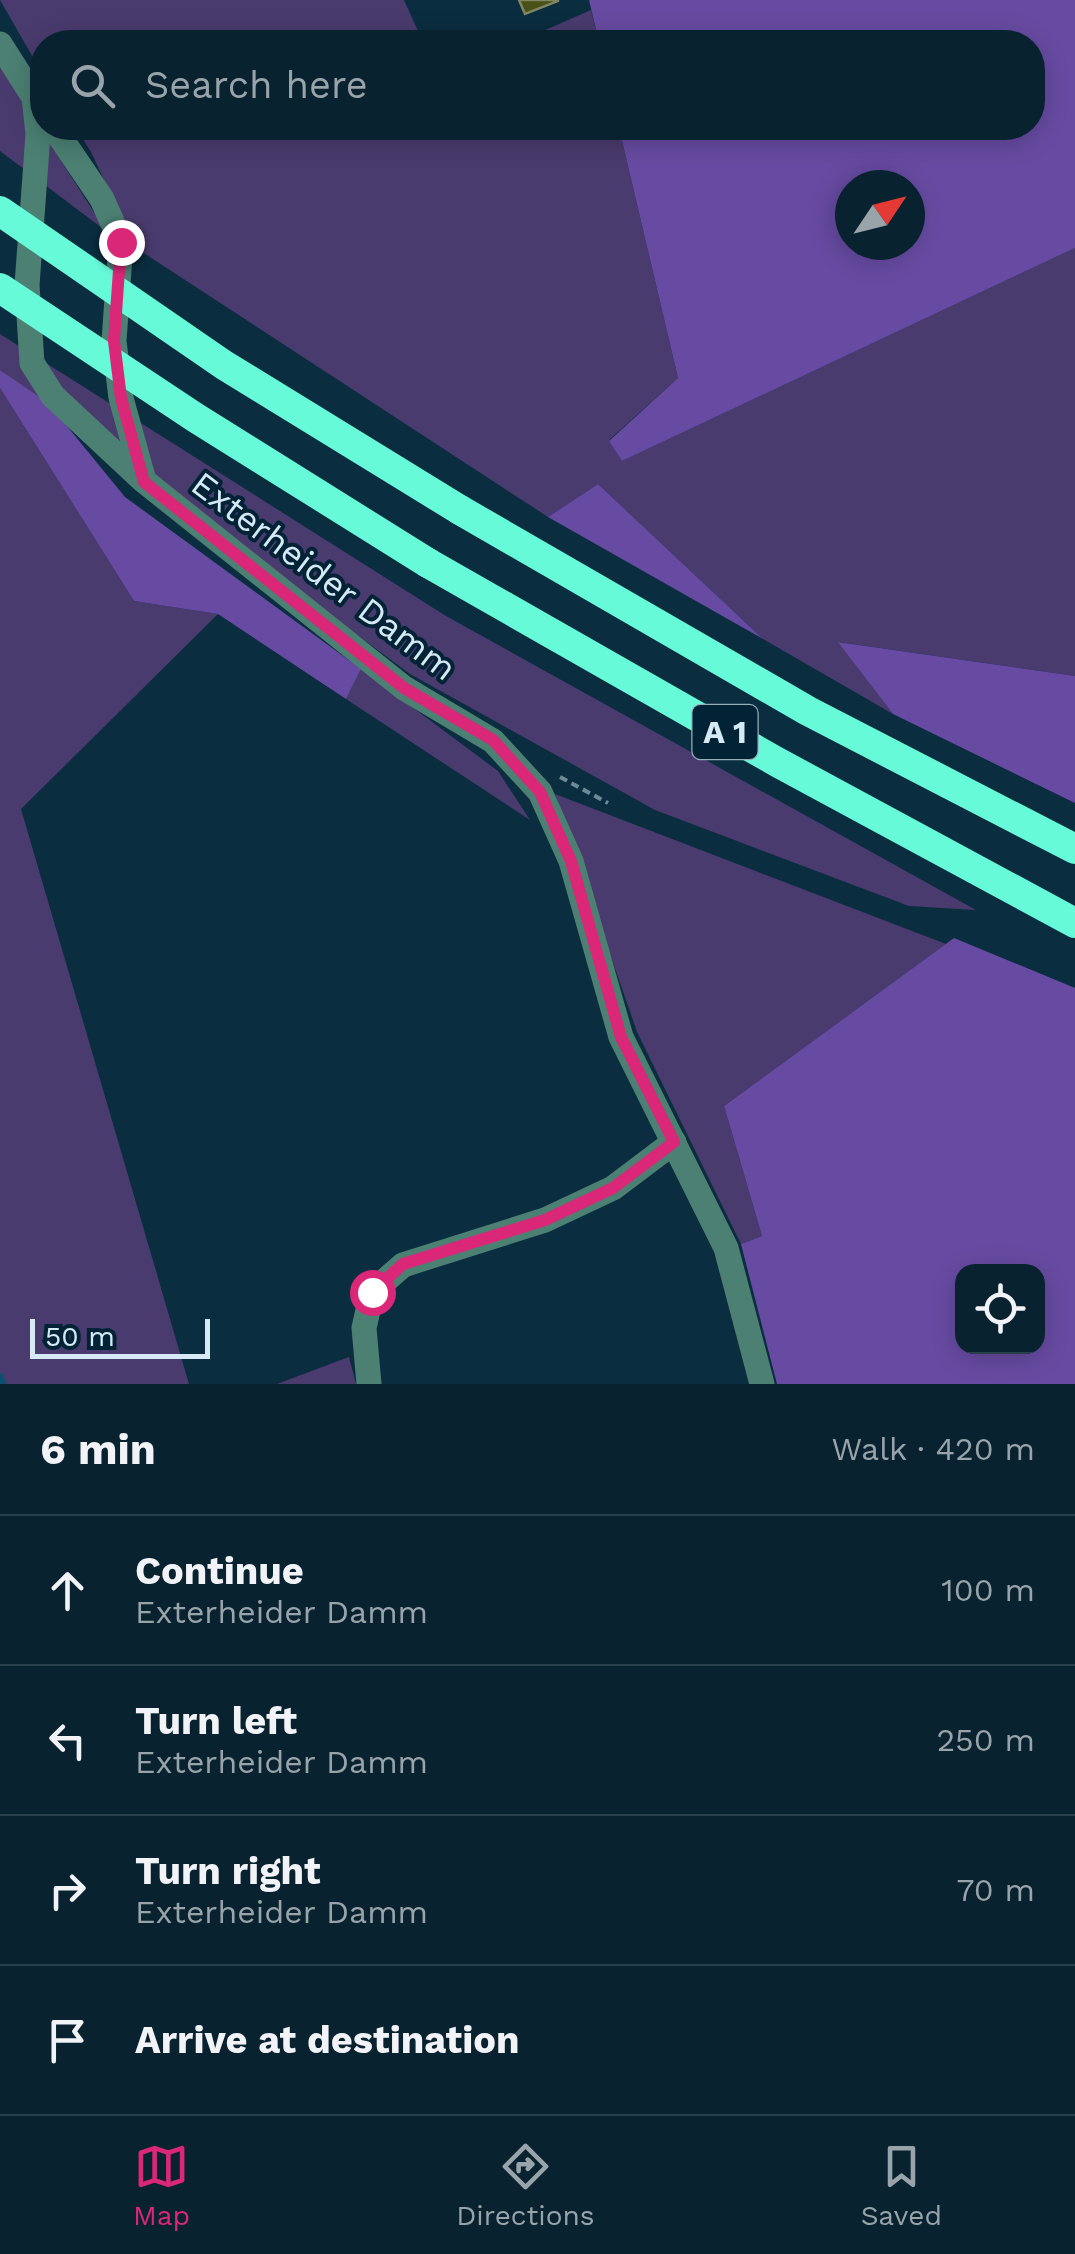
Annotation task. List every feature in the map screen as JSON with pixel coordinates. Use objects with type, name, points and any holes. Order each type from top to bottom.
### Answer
[{"type":"highway","name":"A 1","points":[[0,211],[224,365],[460,510],[808,711],[1075,849]]},
{"type":"highway","name":"A 1","points":[[0,288],[196,418],[428,563],[776,762],[1075,923]]},
{"type":"street","name":"Exterheider Damm","points":[[0,44],[30,91]]},
{"type":"street","name":"Exterheider Damm","points":[[37,140],[26,285],[32,363],[54,396],[144,482],[404,688],[493,740],[540,792],[571,861],[621,1037],[726,1248],[762,1384]]},
{"type":"street","name":"Exterheider Damm","points":[[62,140],[102,199],[121,242],[114,341],[121,398],[144,482]]},
{"type":"street","points":[[368,1384],[364,1328],[372,1292],[403,1264],[545,1220],[613,1188],[674,1142]]},
{"type":"shaded area","points":[[0,0],[404,0],[418,30],[30,30],[30,52]]},
{"type":"shaded area","points":[[589,0],[1075,0],[1075,248],[622,461],[609,441],[678,378],[622,140],[1045,140],[1045,30],[596,30]]},
{"type":"shaded area","points":[[591,10],[596,30],[545,30]]},
{"type":"shaded area","points":[[0,66],[30,113],[30,140],[48,140],[106,231],[0,151]]},
{"type":"shaded area","points":[[84,140],[622,140],[678,378],[609,440],[622,461],[1075,248],[1075,676],[839,642],[893,714],[763,639],[598,484],[548,517],[136,248]]},
{"type":"shaded area","points":[[0,334],[446,616],[976,910],[909,906],[655,810],[410,674],[0,370]]},
{"type":"shaded area","points":[[0,370],[48,403],[125,497],[361,669],[346,699],[218,614],[134,601],[0,388]]},
{"type":"shaded area","points":[[0,388],[134,601],[218,614],[21,809],[189,1384],[0,1384]]},
{"type":"shaded area","points":[[598,484],[763,639],[548,517]]},
{"type":"shaded area","points":[[838,642],[1075,676],[1075,803],[893,714]]},
{"type":"shaded area","points":[[361,669],[498,771],[530,820],[346,699]]},
{"type":"shaded area","points":[[555,794],[946,944],[724,1106],[762,1236],[741,1244],[637,1032]]},
{"type":"shaded area","points":[[954,938],[1075,988],[1075,1384],[777,1384],[741,1244],[762,1236],[724,1106]]},
{"type":"shaded area","points":[[349,1357],[356,1384],[277,1384]]},
{"type":"building","points":[[519,0],[558,0],[558,1],[525,14]]},
{"type":"waterway","points":[[0,1377],[2,1384]]},
{"type":"route","points":[[121,242],[114,341],[121,398],[144,482],[404,688],[493,740],[540,792],[571,861],[621,1037],[674,1142],[613,1188],[545,1220],[403,1264],[372,1292]]}]
